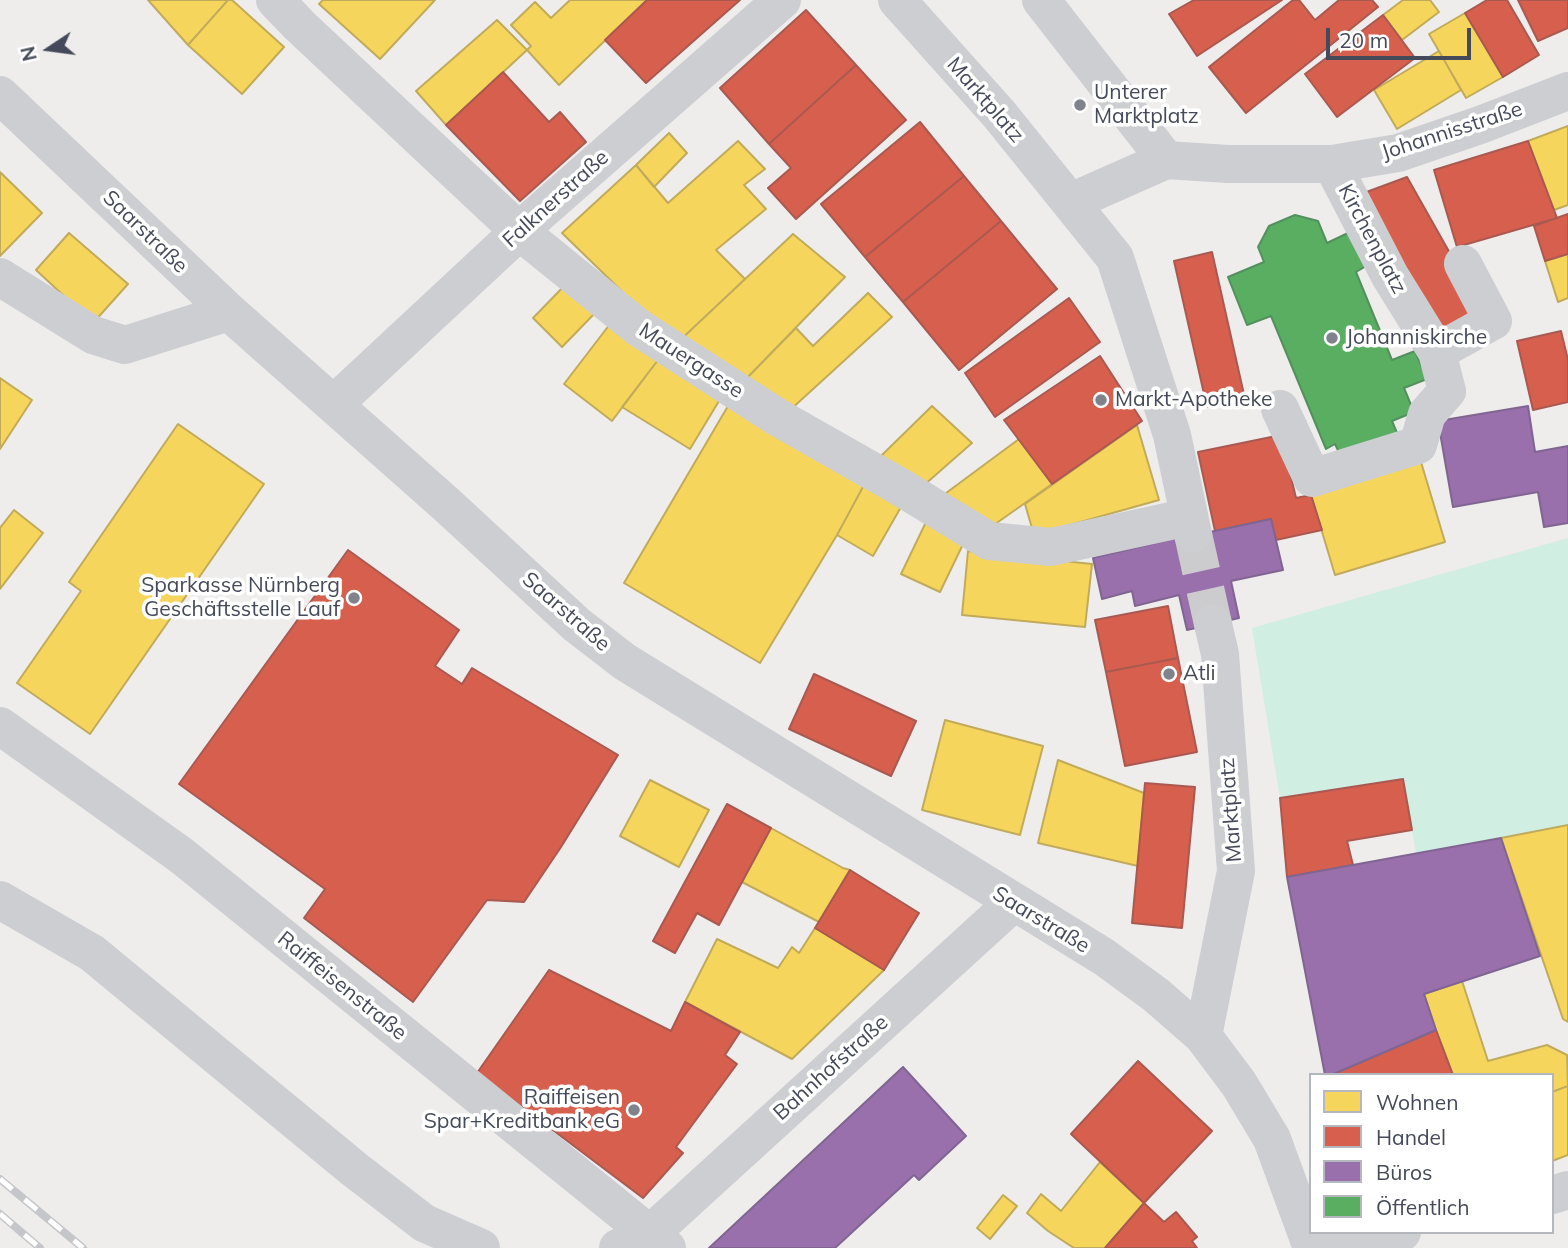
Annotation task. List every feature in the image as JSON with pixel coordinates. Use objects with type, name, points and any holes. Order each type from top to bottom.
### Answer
[{"type":"street","name":"Mauergasse","points":[[275,0],[519,231],[639,328],[777,417],[989,541],[1051,547],[1191,526]]},
{"type":"street","name":"Falknerstraße","points":[[334,404],[519,231],[782,0]]},
{"type":"street","name":"Marktplatz","points":[[897,0],[999,114],[1115,258],[1172,436],[1191,526]]},
{"type":"street","points":[[1041,0],[1166,160],[1071,202]]},
{"type":"street","name":"Johannisstraße","points":[[1166,160],[1228,164],[1332,164],[1398,153],[1568,91]]},
{"type":"street","name":"Saarstraße","points":[[0,94],[229,312],[577,625],[625,662],[1104,957],[1156,995],[1203,1036],[1239,1084],[1272,1139],[1312,1248]]},
{"type":"street","name":"Kirchenplatz","points":[[1280,409],[1312,478],[1418,445],[1427,414],[1447,391],[1437,352],[1390,276],[1332,164]]},
{"type":"street","points":[[1437,352],[1493,321],[1463,264]]},
{"type":"street","points":[[0,277],[93,335],[125,345],[229,312]]},
{"type":"street","name":"Marktplatz","points":[[1203,1036],[1236,871],[1220,654],[1213,624]]},
{"type":"street","name":"Raiffeisenstraße","points":[[0,726],[182,856],[645,1243]]},
{"type":"street","points":[[0,900],[92,953],[354,1169],[424,1223],[481,1248]]},
{"type":"street","name":"Bahnhofstraße","points":[[645,1243],[1013,903]]},
{"type":"street","points":[[1331,1248],[1394,1234]]},
{"type":"green space","points":[[1568,538],[1568,825],[1416,853],[1403,779],[1280,798],[1252,628]]},
{"type":"building: Wohnen","points":[[148,0],[228,0],[188,45]]},
{"type":"building: Wohnen","points":[[228,0],[232,0],[284,47],[242,94],[188,45]]},
{"type":"building: Wohnen","points":[[323,0],[435,0],[380,59],[319,4]]},
{"type":"building: Wohnen","points":[[570,0],[647,0],[559,85],[527,50],[531,46],[511,25],[535,2],[551,18]]},
{"type":"building: Wohnen","points":[[1403,0],[1430,0],[1439,12],[1402,40],[1383,15]]},
{"type":"building: Wohnen","points":[[1465,13],[1503,77],[1466,98],[1429,34]]},
{"type":"building: Wohnen","points":[[497,20],[527,50],[446,125],[416,91]]},
{"type":"building: Wohnen","points":[[1439,51],[1461,90],[1397,129],[1374,90]]},
{"type":"building: Wohnen","points":[[1568,126],[1568,205],[1554,210],[1528,141]]},
{"type":"building: Wohnen","points":[[669,133],[687,153],[654,187],[636,165]]},
{"type":"building: Wohnen","points":[[738,141],[765,169],[744,185],[766,209],[716,250],[745,279],[676,344],[562,233],[636,165],[668,203]]},
{"type":"building: Wohnen","points":[[0,172],[42,213],[0,256]]},
{"type":"building: Wohnen","points":[[69,233],[128,284],[93,323],[36,270]]},
{"type":"building: Wohnen","points":[[793,234],[845,277],[743,382],[676,344]]},
{"type":"building: Wohnen","points":[[1568,254],[1568,298],[1558,302],[1545,261]]},
{"type":"building: Wohnen","points":[[567,283],[596,312],[562,347],[533,318]]},
{"type":"building: Wohnen","points":[[868,293],[892,317],[789,411],[743,382],[796,328],[813,346]]},
{"type":"building: Wohnen","points":[[610,324],[658,360],[612,421],[564,384]]},
{"type":"building: Wohnen","points":[[658,360],[722,396],[690,449],[622,407]]},
{"type":"building: Wohnen","points":[[0,378],[32,400],[0,449]]},
{"type":"building: Wohnen","points":[[728,406],[864,485],[760,663],[624,583]]},
{"type":"building: Wohnen","points":[[932,406],[972,443],[923,486],[881,456]]},
{"type":"building: Wohnen","points":[[178,424],[264,484],[90,734],[17,683],[81,591],[69,582]]},
{"type":"building: Wohnen","points":[[1137,425],[1159,500],[1034,535],[1025,504]]},
{"type":"building: Wohnen","points":[[1019,439],[1052,484],[991,527],[942,496]]},
{"type":"building: Wohnen","points":[[1421,462],[1445,542],[1335,575],[1311,495]]},
{"type":"building: Wohnen","points":[[864,485],[901,507],[873,556],[837,535]]},
{"type":"building: Wohnen","points":[[14,510],[43,533],[0,589],[0,528]]},
{"type":"building: Wohnen","points":[[927,520],[966,538],[940,592],[901,574]]},
{"type":"building: Wohnen","points":[[968,551],[1092,564],[1085,627],[962,615]]},
{"type":"building: Wohnen","points":[[945,720],[1043,746],[1020,835],[922,810]]},
{"type":"building: Wohnen","points":[[1058,760],[1144,793],[1138,866],[1038,843]]},
{"type":"building: Wohnen","points":[[650,780],[709,810],[679,867],[620,836]]},
{"type":"building: Wohnen","points":[[1568,825],[1568,1022],[1563,1019],[1501,838]]},
{"type":"building: Wohnen","points":[[771,828],[850,870],[819,922],[742,882]]},
{"type":"building: Wohnen","points":[[815,928],[884,970],[792,1059],[685,1002],[717,939],[778,968],[792,947],[799,953]]},
{"type":"building: Wohnen","points":[[1462,981],[1488,1061],[1547,1045],[1567,1055],[1568,1086],[1554,1091],[1554,1073],[1452,1073],[1424,994]]},
{"type":"building: Wohnen","points":[[1568,1086],[1568,1155],[1554,1160],[1554,1091]]},
{"type":"building: Wohnen","points":[[1100,1162],[1144,1203],[1105,1248],[1074,1248],[1027,1213],[1041,1194],[1061,1211]]},
{"type":"building: Wohnen","points":[[1003,1195],[1017,1206],[990,1239],[977,1228]]},
{"type":"building: Handel","points":[[647,0],[740,0],[646,83],[605,40]]},
{"type":"building: Handel","points":[[1194,0],[1282,0],[1197,56],[1169,14]]},
{"type":"building: Handel","points":[[1293,0],[1299,0],[1315,20],[1339,0],[1372,0],[1378,7],[1246,113],[1209,67]]},
{"type":"building: Handel","points":[[1487,0],[1507,0],[1539,55],[1503,77],[1465,13]]},
{"type":"building: Handel","points":[[1518,0],[1568,0],[1568,28],[1538,41]]},
{"type":"building: Handel","points":[[806,10],[856,65],[769,144],[720,88]]},
{"type":"building: Handel","points":[[1383,15],[1415,58],[1337,117],[1305,74]]},
{"type":"building: Handel","points":[[856,65],[906,120],[796,219],[768,188],[791,168],[769,144]]},
{"type":"building: Handel","points":[[503,72],[549,122],[560,112],[586,142],[520,201],[446,125]]},
{"type":"building: Handel","points":[[920,122],[964,176],[865,257],[821,204]]},
{"type":"building: Handel","points":[[1528,141],[1557,218],[1457,247],[1434,170]]},
{"type":"building: Handel","points":[[964,176],[1001,221],[903,302],[865,257]]},
{"type":"building: Handel","points":[[1407,177],[1482,310],[1444,332],[1361,194]]},
{"type":"building: Handel","points":[[1568,214],[1568,254],[1545,261],[1534,226]]},
{"type":"building: Handel","points":[[1001,221],[1057,289],[959,370],[903,302]]},
{"type":"building: Handel","points":[[1212,252],[1245,399],[1207,407],[1174,261]]},
{"type":"building: Handel","points":[[1069,298],[1100,342],[995,417],[965,373]]},
{"type":"building: Handel","points":[[1561,331],[1568,360],[1568,402],[1533,410],[1517,341]]},
{"type":"building: Handel","points":[[1100,356],[1142,421],[1052,484],[1004,420]]},
{"type":"building: Handel","points":[[1281,435],[1296,498],[1311,495],[1322,530],[1276,540],[1271,519],[1215,531],[1198,452]]},
{"type":"building: Handel","points":[[348,550],[459,630],[435,666],[462,684],[472,668],[618,755],[524,902],[487,900],[413,1002],[304,918],[325,889],[179,784]]},
{"type":"building: Handel","points":[[1168,606],[1178,658],[1106,672],[1095,620]]},
{"type":"building: Handel","points":[[1178,658],[1197,752],[1125,766],[1106,672]]},
{"type":"building: Handel","points":[[814,674],[916,721],[891,776],[789,729]]},
{"type":"building: Handel","points":[[1403,779],[1412,830],[1347,841],[1353,865],[1287,877],[1280,798]]},
{"type":"building: Handel","points":[[1145,783],[1195,787],[1182,928],[1132,923]]},
{"type":"building: Handel","points":[[727,804],[771,828],[719,925],[697,913],[675,953],[653,941]]},
{"type":"building: Handel","points":[[850,870],[919,913],[884,970],[815,928]]},
{"type":"building: Handel","points":[[549,970],[671,1031],[685,1002],[740,1032],[725,1055],[737,1064],[676,1147],[683,1153],[643,1198],[477,1073]]},
{"type":"building: Handel","points":[[1436,1030],[1452,1073],[1336,1073]]},
{"type":"building: Handel","points":[[1138,1061],[1212,1131],[1144,1203],[1071,1134]]},
{"type":"building: Handel","points":[[1144,1203],[1164,1222],[1176,1212],[1197,1237],[1192,1241],[1197,1248],[1105,1248]]},
{"type":"building: Büros","points":[[1528,406],[1535,452],[1568,446],[1568,523],[1544,527],[1538,492],[1453,507],[1438,421]]},
{"type":"building: Büros","points":[[1271,519],[1283,570],[1231,581],[1239,618],[1187,630],[1179,595],[1135,606],[1132,591],[1102,599],[1093,558]]},
{"type":"building: Büros","points":[[1501,838],[1540,956],[1424,994],[1436,1030],[1336,1073],[1325,1073],[1287,877]]},
{"type":"building: Büros","points":[[903,1067],[966,1136],[919,1180],[914,1175],[835,1248],[709,1248]]},
{"type":"building: Öffentlich","name":"Johanniskirche","points":[[1295,215],[1318,221],[1327,243],[1348,233],[1368,265],[1356,272],[1392,360],[1415,351],[1427,379],[1404,388],[1414,412],[1392,421],[1400,440],[1344,463],[1335,444],[1326,449],[1271,316],[1247,325],[1228,277],[1264,262],[1258,247],[1269,226]]},
{"type":"tunnel","points":[[1193,534],[1213,624]]},
{"type":"railway","points":[[0,1179],[83,1248]]},
{"type":"railway","points":[[0,1214],[40,1248]]},
{"type":"place","name":"Unterer Marktplatz","points":[[1080,105]]},
{"type":"place","name":"Johanniskirche","points":[[1332,338]]},
{"type":"place","name":"Markt-Apotheke","points":[[1101,400]]},
{"type":"place","name":"Sparkasse Nürnberg Geschäftsstelle Lauf","points":[[354,598]]},
{"type":"place","name":"Atli","points":[[1169,674]]},
{"type":"place","name":"Raiffeisen Spar+Kreditbank eG","points":[[634,1110]]}]
